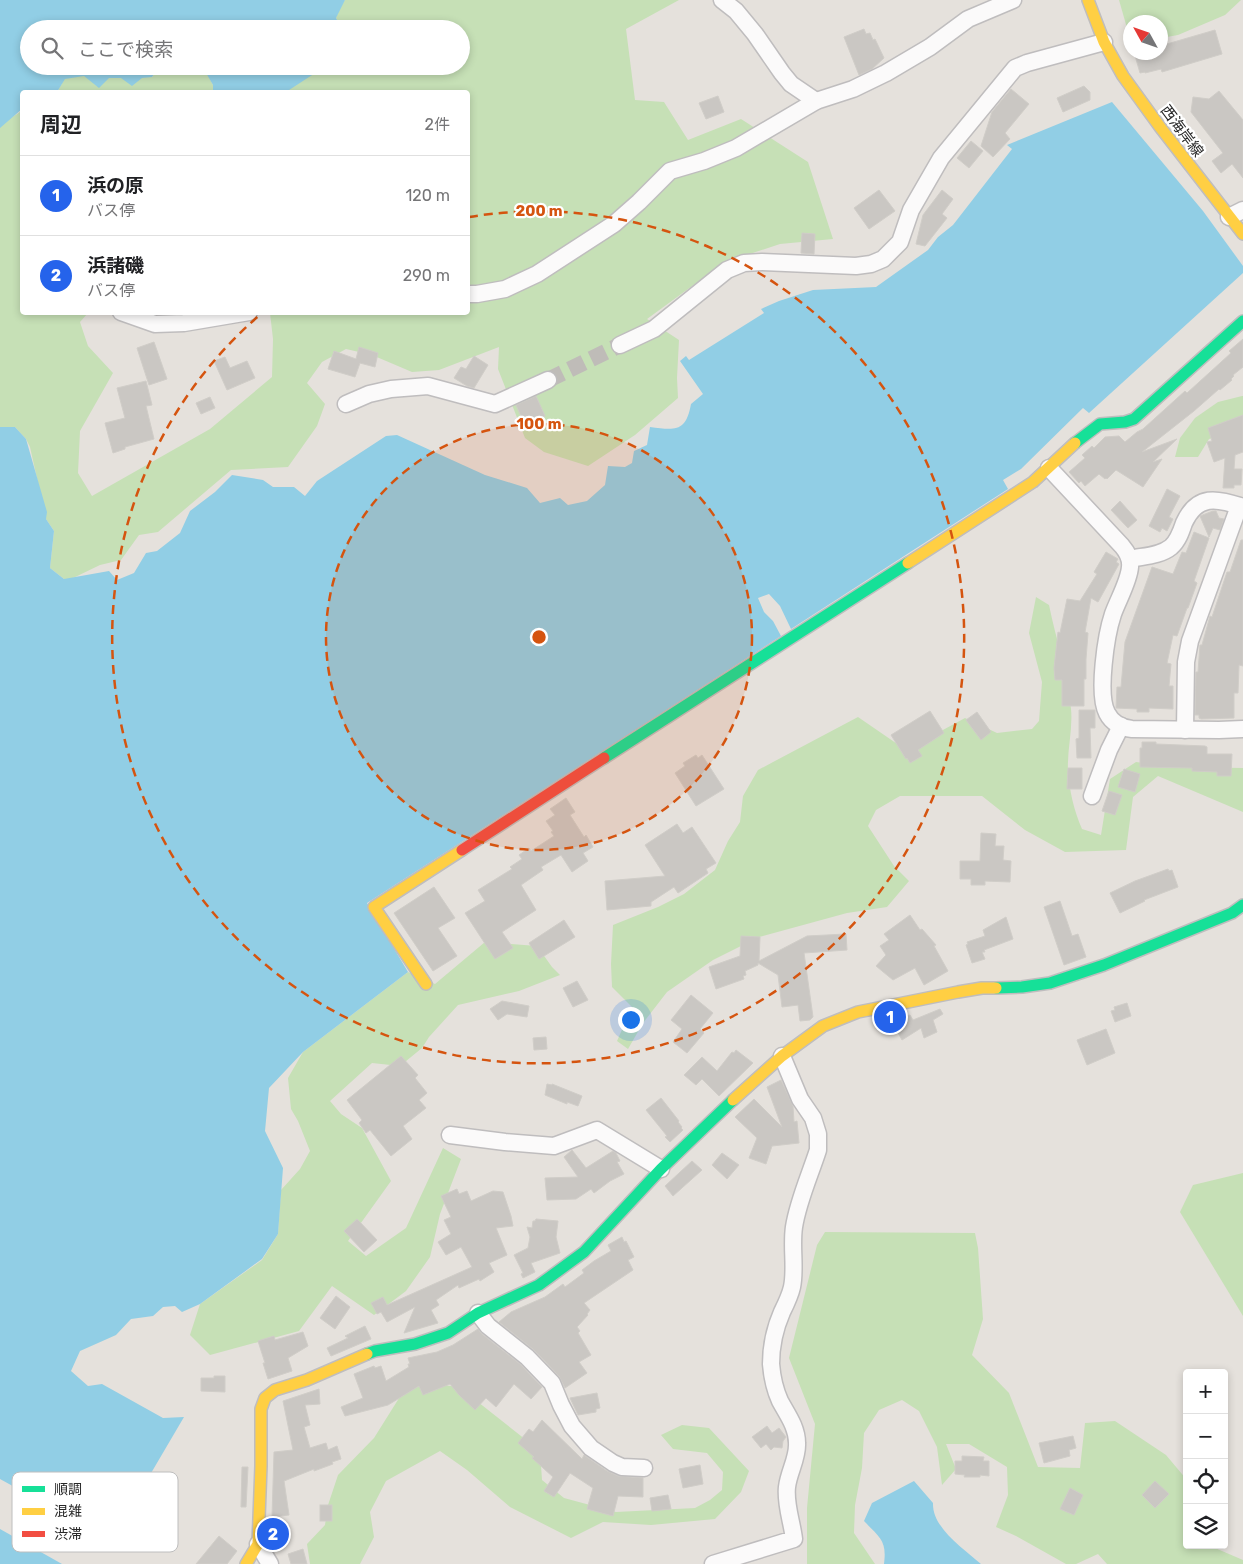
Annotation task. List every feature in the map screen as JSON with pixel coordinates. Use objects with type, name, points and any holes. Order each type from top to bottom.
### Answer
[{"type":"street","points":[[722,0],[736,11],[755,34],[791,84],[816,101]]},
{"type":"street","points":[[470,294],[505,289],[537,274],[614,224],[670,171],[704,161],[736,148],[816,101],[853,89],[886,73],[930,47],[968,19],[1012,0]]},
{"type":"street","name":"西海岸線","points":[[1088,0],[1104,42],[1128,84],[1236,214],[1243,234]]},
{"type":"street","points":[[620,345],[654,329],[727,270],[744,263],[856,266],[871,264],[883,259],[900,242],[912,210],[941,158],[1015,68],[1104,42]]},
{"type":"street","points":[[130,315],[155,324],[184,323],[236,315]]},
{"type":"street","points":[[426,984],[374,907],[1033,482],[1082,436],[1100,424],[1125,422],[1134,419],[1243,321]]},
{"type":"street","points":[[346,404],[369,394],[391,389],[428,386],[495,404],[548,380]]},
{"type":"street","points":[[1050,468],[1122,546],[1130,559],[1129,572],[1107,635],[1104,690],[1105,706],[1109,716],[1121,726],[1132,729],[1243,729]]},
{"type":"street","points":[[1130,559],[1162,552],[1170,548],[1179,536],[1189,514],[1201,503],[1215,499],[1241,507],[1190,641],[1186,662],[1185,730]]},
{"type":"street","points":[[1092,796],[1109,750],[1121,726]]},
{"type":"street","points":[[246,1564],[258,1544],[261,1409],[265,1398],[275,1390],[307,1380],[375,1351],[433,1339],[448,1333],[478,1313],[539,1285],[584,1252],[661,1169],[762,1073],[823,1026],[848,1015],[875,1008],[958,992],[982,988],[1022,987],[1050,983],[1104,965],[1232,913],[1243,905]]},
{"type":"street","points":[[713,1564],[794,1540],[787,1490],[788,1477],[796,1457],[797,1436],[793,1424],[779,1399],[775,1385],[771,1364],[772,1347],[792,1286],[792,1249],[795,1224],[818,1150],[818,1134],[813,1118],[800,1100],[782,1056]]},
{"type":"street","points":[[450,1135],[554,1146],[597,1130],[661,1169]]},
{"type":"street","points":[[478,1313],[488,1326],[527,1357],[552,1383],[572,1426],[591,1448],[622,1467],[644,1468]]},
{"type":"street","points":[[258,1544],[270,1564]]},
{"type":"green space","points":[[345,0],[679,0],[626,29],[635,100],[664,102],[688,140],[741,119],[808,162],[833,239],[780,244],[725,262],[647,319],[679,340],[678,398],[635,435],[588,466],[544,452],[525,438],[498,369],[499,347],[439,370],[412,372],[372,355],[346,349],[322,362],[307,383],[325,404],[317,426],[288,467],[231,470],[158,532],[139,535],[121,560],[100,565],[71,579],[64,579],[50,568],[54,531],[46,519],[30,447],[26,439],[15,427],[0,427],[0,126],[20,112],[20,315],[86,315],[80,322],[88,346],[113,373],[80,431],[78,473],[92,496],[210,429],[272,377],[273,339],[270,315],[470,315],[470,90],[286,90],[310,75],[470,75],[470,20],[337,20],[339,8]]},
{"type":"green space","points":[[1119,0],[1241,0],[1225,15],[1178,35],[1168,37],[1168,15],[1123,15]]},
{"type":"green space","points":[[77,75],[108,78],[152,77],[153,75],[208,75],[213,85],[213,90],[58,90],[65,78]]},
{"type":"green space","points":[[1243,396],[1243,430],[1209,439],[1198,457],[1175,457],[1180,438],[1195,418],[1218,402]]},
{"type":"green space","points":[[1036,597],[1049,605],[1067,682],[1071,717],[1069,777],[1074,807],[1082,829],[1101,835],[1110,779],[1136,762],[1174,767],[1243,768],[1243,812],[1158,776],[1133,797],[1126,850],[1065,852],[1025,830],[982,796],[900,796],[876,810],[868,826],[894,866],[909,881],[887,907],[847,913],[759,937],[713,960],[667,992],[643,1023],[628,1049],[617,1041],[632,1007],[612,987],[613,925],[658,907],[684,894],[715,870],[728,841],[740,822],[743,796],[758,770],[858,717],[906,750],[965,718],[997,733],[1032,729],[1039,721],[1042,682],[1029,633]]},
{"type":"green space","points":[[485,942],[537,946],[560,975],[519,991],[458,1005],[429,1037],[422,1048],[400,1066],[372,1063],[330,1101],[341,1114],[362,1128],[391,1181],[348,1241],[366,1256],[406,1228],[443,1148],[461,1159],[440,1214],[430,1257],[406,1291],[374,1315],[332,1286],[299,1331],[210,1355],[190,1335],[200,1304],[262,1260],[278,1234],[281,1190],[300,1169],[310,1151],[291,1109],[288,1078],[303,1052],[408,972],[435,984]]},
{"type":"green space","points":[[1243,1173],[1243,1316],[1180,1212],[1193,1185]]},
{"type":"green space","points":[[825,1232],[975,1233],[978,1248],[983,1319],[972,1355],[1009,1393],[1038,1467],[1080,1468],[1085,1423],[1115,1421],[1166,1455],[1183,1475],[1183,1549],[1217,1549],[1243,1560],[1243,1564],[1107,1564],[1098,1554],[1076,1564],[1066,1564],[996,1527],[1008,1495],[1007,1467],[969,1444],[946,1444],[956,1469],[942,1485],[937,1447],[919,1411],[902,1400],[879,1410],[864,1433],[862,1468],[855,1505],[854,1533],[875,1564],[807,1564],[807,1508],[815,1424],[789,1358],[817,1245]]},
{"type":"green space","points":[[426,1383],[459,1387],[540,1451],[542,1480],[564,1498],[616,1512],[695,1508],[710,1500],[722,1490],[723,1472],[707,1453],[673,1449],[661,1435],[682,1425],[709,1428],[749,1471],[741,1492],[715,1519],[651,1525],[603,1522],[571,1538],[510,1507],[467,1470],[440,1451],[386,1481],[370,1512],[374,1537],[360,1564],[310,1564],[307,1544],[325,1525],[328,1505],[338,1475],[374,1438],[401,1395]]},
{"type":"water","points":[[0,0],[345,0],[336,18],[337,20],[20,20],[20,75],[153,75],[152,77],[142,78],[132,86],[121,78],[109,78],[99,88],[84,76],[65,79],[58,90],[20,90],[20,111],[0,128]]},
{"type":"water","points":[[207,75],[312,75],[289,90],[213,90],[213,85]]},
{"type":"water","points":[[1112,102],[1203,211],[1243,266],[1243,273],[1089,413],[1083,408],[1021,469],[1003,480],[1008,489],[791,629],[780,606],[769,594],[758,598],[764,612],[773,621],[781,636],[367,903],[408,972],[303,1052],[269,1088],[265,1131],[283,1168],[278,1234],[262,1259],[200,1304],[182,1312],[175,1306],[163,1307],[153,1316],[131,1319],[116,1335],[80,1351],[71,1371],[88,1386],[102,1384],[163,1418],[184,1417],[152,1472],[12,1472],[12,1486],[0,1479],[0,427],[15,427],[26,439],[47,512],[46,519],[54,531],[50,568],[64,579],[109,571],[117,580],[134,573],[146,553],[157,551],[180,533],[190,511],[215,492],[232,475],[263,480],[273,487],[294,487],[305,496],[317,481],[386,436],[397,435],[485,475],[527,488],[540,503],[560,498],[568,505],[587,501],[605,485],[608,466],[625,467],[632,463],[634,451],[647,445],[650,427],[672,429],[682,425],[686,420],[691,404],[703,394],[680,361],[686,356],[689,360],[764,313],[761,309],[779,301],[813,290],[876,287],[928,250],[938,237],[953,225],[1012,149],[1007,145]]},
{"type":"water","points":[[914,1481],[933,1503],[934,1512],[943,1529],[958,1545],[981,1564],[884,1564],[883,1544],[864,1521],[872,1503]]},
{"type":"water","points":[[0,1529],[12,1536],[12,1552],[41,1552],[62,1564],[0,1564]]},
{"type":"building","points":[[864,29],[866,34],[870,33],[873,40],[875,39],[884,58],[872,69],[859,75],[844,37]]},
{"type":"building","points":[[1215,30],[1222,54],[1162,72],[1161,69],[1140,73],[1136,60],[1168,60],[1168,44]]},
{"type":"building","points":[[1084,86],[1090,92],[1090,100],[1063,112],[1057,98]]},
{"type":"building","points":[[1011,89],[1029,104],[1005,133],[1010,139],[993,157],[981,146],[992,112]]},
{"type":"building","points":[[1219,91],[1243,120],[1243,178],[1232,164],[1221,173],[1212,161],[1223,153],[1191,112],[1193,97],[1209,99]]},
{"type":"building","points":[[718,96],[724,112],[706,119],[699,103]]},
{"type":"building","points":[[971,141],[983,151],[969,168],[957,158]]},
{"type":"building","points":[[879,190],[895,211],[869,229],[854,208]]},
{"type":"building","points":[[942,190],[953,199],[942,214],[947,218],[925,246],[916,244],[923,215]]},
{"type":"building","points":[[802,233],[815,234],[814,254],[801,253]]},
{"type":"building","points":[[1243,339],[1243,367],[1233,375],[1232,380],[1142,452],[1177,439],[1153,462],[1162,459],[1143,487],[1116,470],[1107,479],[1099,474],[1085,486],[1081,481],[1079,483],[1069,472],[1085,458],[1082,455],[1092,446],[1094,448],[1105,437],[1119,436],[1125,442],[1143,429],[1185,391],[1187,393],[1231,353],[1229,351]]},
{"type":"building","points":[[154,342],[167,379],[149,385],[137,348]]},
{"type":"building","points":[[359,347],[378,353],[375,367],[360,363],[355,377],[328,369],[334,351],[356,359]]},
{"type":"building","points":[[474,356],[488,365],[474,388],[454,378],[461,367],[466,369]]},
{"type":"building","points":[[225,357],[230,368],[247,361],[255,378],[227,390],[214,361]]},
{"type":"building","points":[[146,381],[152,405],[146,406],[154,439],[125,447],[125,449],[113,453],[105,423],[125,418],[117,388]]},
{"type":"building","points":[[536,396],[545,416],[525,425],[516,405]]},
{"type":"building","points":[[210,397],[215,408],[201,414],[196,403]]},
{"type":"building","points":[[1243,415],[1243,452],[1235,455],[1234,469],[1242,469],[1241,485],[1234,485],[1234,488],[1223,488],[1225,458],[1214,462],[1207,442],[1212,441],[1208,428]]},
{"type":"building","points":[[1167,489],[1180,496],[1169,517],[1173,519],[1167,531],[1162,528],[1160,532],[1149,526]]},
{"type":"building","points":[[1120,501],[1137,520],[1128,528],[1111,510]]},
{"type":"building","points":[[1216,511],[1219,518],[1224,519],[1220,530],[1213,528],[1209,537],[1200,516]]},
{"type":"building","points":[[1194,532],[1209,538],[1194,581],[1197,583],[1188,608],[1177,636],[1173,635],[1167,663],[1171,664],[1169,686],[1173,686],[1173,709],[1149,708],[1149,712],[1137,712],[1137,709],[1116,708],[1117,687],[1121,687],[1125,642],[1152,567],[1173,574],[1182,552],[1186,553]]},
{"type":"building","points":[[1241,540],[1243,540],[1243,666],[1239,665],[1238,693],[1234,693],[1234,718],[1201,719],[1199,715],[1195,715],[1196,672],[1198,672],[1200,645],[1202,645],[1210,616],[1212,617],[1227,572],[1230,572]]},
{"type":"building","points":[[1106,552],[1118,559],[1116,562],[1119,564],[1098,602],[1091,598],[1085,632],[1088,633],[1084,706],[1062,706],[1062,680],[1055,680],[1054,668],[1058,632],[1060,633],[1067,599],[1080,601],[1097,574],[1094,572]]},
{"type":"building","points":[[1079,710],[1095,710],[1095,728],[1090,728],[1091,758],[1077,758],[1076,739],[1079,738]]},
{"type":"building","points":[[930,711],[944,733],[918,750],[922,756],[910,763],[891,735]]},
{"type":"building","points":[[977,712],[991,732],[981,740],[966,720]]},
{"type":"building","points":[[1142,742],[1205,746],[1207,747],[1207,754],[1232,754],[1231,776],[1217,776],[1217,772],[1192,771],[1192,768],[1140,767],[1140,748],[1142,748]]},
{"type":"building","points":[[696,755],[698,758],[702,755],[724,789],[696,806],[675,773],[685,766],[683,763]]},
{"type":"building","points":[[1068,768],[1082,768],[1082,789],[1067,789]]},
{"type":"building","points":[[1124,769],[1140,774],[1135,792],[1118,787]]},
{"type":"building","points":[[1109,791],[1122,795],[1115,815],[1102,811]]},
{"type":"building","points":[[566,798],[575,812],[570,815],[593,847],[583,853],[588,861],[572,872],[561,855],[541,867],[543,870],[521,885],[536,910],[502,932],[513,948],[495,959],[465,913],[485,901],[478,890],[512,869],[510,867],[522,859],[519,855],[529,848],[531,851],[554,836],[546,821],[555,815],[550,809]]},
{"type":"building","points":[[677,824],[683,833],[692,827],[716,863],[706,869],[708,873],[678,893],[674,887],[651,902],[651,906],[607,910],[605,881],[665,876],[645,845]]},
{"type":"building","points":[[981,833],[996,834],[995,846],[1004,846],[1003,860],[1011,861],[1010,882],[985,881],[985,885],[971,885],[971,879],[960,879],[960,861],[980,861]]},
{"type":"building","points":[[1168,869],[1169,871],[1172,870],[1178,887],[1144,900],[1120,913],[1110,893],[1135,881]]},
{"type":"building","points":[[434,887],[455,918],[438,928],[457,956],[433,971],[394,913]]},
{"type":"building","points":[[1060,901],[1072,936],[1078,934],[1086,957],[1064,965],[1044,907]]},
{"type":"building","points":[[910,915],[920,930],[922,929],[936,945],[934,946],[948,971],[924,985],[915,968],[893,980],[876,966],[886,955],[880,946],[889,940],[884,934]]},
{"type":"building","points":[[1006,917],[1013,939],[984,950],[985,952],[982,952],[985,959],[972,963],[966,945],[968,944],[967,942],[985,936],[983,930]]},
{"type":"building","points":[[564,920],[575,937],[539,959],[529,943]]},
{"type":"building","points":[[846,934],[847,950],[804,953],[813,1017],[810,1020],[800,1021],[798,1005],[782,1007],[778,975],[758,963],[758,965],[745,971],[744,979],[716,989],[709,967],[740,956],[741,936],[760,937],[759,961],[807,936]]},
{"type":"building","points":[[577,981],[588,1000],[573,1007],[563,988]]},
{"type":"building","points":[[691,995],[713,1013],[700,1029],[704,1033],[687,1053],[673,1042],[682,1029],[671,1020]]},
{"type":"building","points":[[502,1001],[529,1006],[527,1017],[507,1014],[498,1020],[490,1009]]},
{"type":"building","points":[[1127,1003],[1131,1016],[1115,1022],[1111,1011],[1115,1010],[1114,1007]]},
{"type":"building","points":[[940,1009],[943,1014],[933,1020],[937,1032],[924,1038],[921,1028],[902,1040],[891,1020],[910,1015],[913,1020]]},
{"type":"building","points":[[1106,1029],[1115,1053],[1087,1065],[1077,1040]]},
{"type":"building","points":[[546,1037],[547,1049],[534,1050],[533,1038]]},
{"type":"building","points":[[736,1050],[753,1063],[719,1096],[702,1079],[696,1085],[684,1075],[702,1057],[717,1071],[732,1052],[734,1053]]},
{"type":"building","points":[[401,1056],[418,1075],[415,1078],[427,1093],[419,1100],[426,1108],[403,1126],[412,1139],[391,1156],[370,1130],[366,1133],[359,1123],[362,1120],[347,1100]]},
{"type":"building","points":[[781,1080],[793,1106],[794,1122],[797,1121],[799,1143],[772,1146],[766,1164],[749,1158],[757,1138],[735,1117],[754,1099],[782,1127],[767,1087]]},
{"type":"building","points":[[547,1084],[552,1084],[582,1096],[578,1106],[567,1102],[567,1104],[545,1095]]},
{"type":"building","points":[[661,1098],[679,1121],[683,1130],[670,1142],[646,1110]]},
{"type":"building","points":[[572,1150],[586,1168],[613,1151],[620,1161],[617,1162],[624,1174],[610,1181],[594,1193],[591,1189],[576,1199],[547,1200],[545,1178],[578,1177],[564,1157]]},
{"type":"building","points":[[722,1153],[739,1165],[727,1179],[712,1165]]},
{"type":"building","points":[[692,1161],[702,1170],[673,1196],[665,1186]]},
{"type":"building","points":[[457,1189],[459,1194],[467,1191],[471,1201],[493,1191],[503,1192],[513,1226],[496,1228],[507,1255],[489,1263],[494,1272],[480,1281],[479,1279],[459,1288],[458,1285],[436,1300],[439,1305],[431,1310],[438,1323],[404,1333],[415,1307],[387,1322],[381,1312],[377,1314],[371,1303],[383,1297],[387,1305],[472,1267],[461,1247],[446,1255],[438,1242],[451,1234],[444,1220],[451,1217],[441,1196]]},
{"type":"building","points":[[357,1219],[377,1240],[364,1252],[344,1231]]},
{"type":"building","points":[[536,1219],[558,1221],[556,1237],[560,1253],[531,1263],[535,1272],[523,1278],[521,1274],[523,1273],[514,1255],[528,1248],[530,1237],[527,1227],[532,1228],[533,1221]]},
{"type":"building","points":[[622,1237],[634,1257],[628,1260],[633,1270],[584,1303],[590,1310],[577,1327],[580,1331],[578,1333],[591,1355],[579,1362],[587,1373],[565,1388],[559,1376],[534,1350],[499,1322],[511,1312],[545,1297],[563,1284],[565,1287],[584,1273],[582,1270],[611,1251],[608,1245]]},
{"type":"building","points":[[336,1296],[350,1307],[335,1329],[320,1318]]},
{"type":"building","points":[[365,1326],[371,1339],[331,1356],[327,1348],[348,1338],[345,1336]]},
{"type":"building","points":[[478,1329],[520,1364],[542,1387],[531,1399],[514,1384],[496,1407],[486,1398],[475,1410],[450,1384],[423,1395],[419,1386],[388,1405],[345,1416],[341,1407],[363,1398],[354,1374],[374,1366],[375,1368],[381,1366],[386,1381],[409,1367],[408,1358],[437,1352],[453,1345]]},
{"type":"building","points":[[303,1332],[308,1346],[288,1358],[292,1371],[268,1379],[258,1341],[274,1336],[275,1340]]},
{"type":"building","points":[[214,1376],[225,1376],[225,1392],[201,1391],[201,1378],[214,1378]]},
{"type":"building","points":[[319,1389],[320,1404],[305,1405],[310,1425],[304,1427],[310,1448],[326,1443],[328,1450],[337,1446],[341,1459],[332,1462],[333,1464],[314,1471],[314,1469],[284,1481],[289,1515],[272,1517],[274,1452],[293,1450],[283,1401]]},
{"type":"building","points":[[597,1393],[600,1408],[596,1409],[596,1412],[578,1415],[570,1398]]},
{"type":"building","points":[[542,1420],[582,1459],[584,1455],[607,1471],[618,1476],[643,1478],[643,1497],[618,1496],[613,1516],[587,1509],[593,1488],[570,1473],[554,1497],[544,1491],[553,1477],[518,1443],[529,1429],[533,1432]]},
{"type":"building","points":[[767,1426],[772,1433],[779,1428],[786,1437],[782,1448],[774,1447],[771,1450],[766,1444],[761,1448],[752,1437]]},
{"type":"building","points":[[1073,1436],[1076,1448],[1069,1450],[1070,1456],[1044,1463],[1039,1443]]},
{"type":"building","points":[[962,1456],[984,1457],[983,1461],[989,1461],[989,1476],[964,1477],[965,1475],[955,1474],[955,1461],[962,1461]]},
{"type":"building","points":[[700,1465],[703,1484],[683,1488],[679,1469]]},
{"type":"building","points":[[242,1467],[248,1467],[246,1507],[241,1507]]},
{"type":"building","points":[[1155,1481],[1169,1494],[1155,1508],[1142,1495]]},
{"type":"building","points":[[1070,1488],[1083,1495],[1074,1515],[1060,1509]]},
{"type":"building","points":[[668,1495],[671,1509],[652,1511],[650,1498]]},
{"type":"building","points":[[320,1505],[332,1505],[332,1521],[320,1521]]},
{"type":"building","points":[[219,1536],[237,1551],[227,1564],[196,1564]]},
{"type":"building","points":[[303,1549],[307,1564],[291,1564],[288,1554]]},
{"type":"tunnel","points":[[548,380],[620,345]]},
{"type":"traffic: fast","points":[[1075,443],[1100,424],[1125,422],[1134,419],[1243,321]]},
{"type":"traffic: fast","points":[[604,758],[908,563]]},
{"type":"traffic: fast","points":[[996,988],[1050,983],[1104,965],[1232,913],[1243,905]]},
{"type":"traffic: fast","points":[[367,1354],[415,1344],[448,1333],[478,1313],[539,1285],[584,1252],[661,1169],[733,1100]]},
{"type":"traffic: slow","points":[[1088,0],[1104,42],[1123,76],[1243,234]]},
{"type":"traffic: slow","points":[[908,563],[1033,482],[1075,443]]},
{"type":"traffic: slow","points":[[426,984],[374,907],[462,850]]},
{"type":"traffic: slow","points":[[733,1100],[782,1056],[823,1026],[858,1012],[958,992],[996,988]]},
{"type":"traffic: slow","points":[[246,1564],[258,1544],[261,1409],[265,1398],[275,1390],[307,1380],[367,1354]]},
{"type":"traffic: jam","points":[[462,850],[604,758]]},
{"type":"place","name":"浜の原","points":[[890,1017]]},
{"type":"place","name":"浜諸磯","points":[[273,1534]]}]
